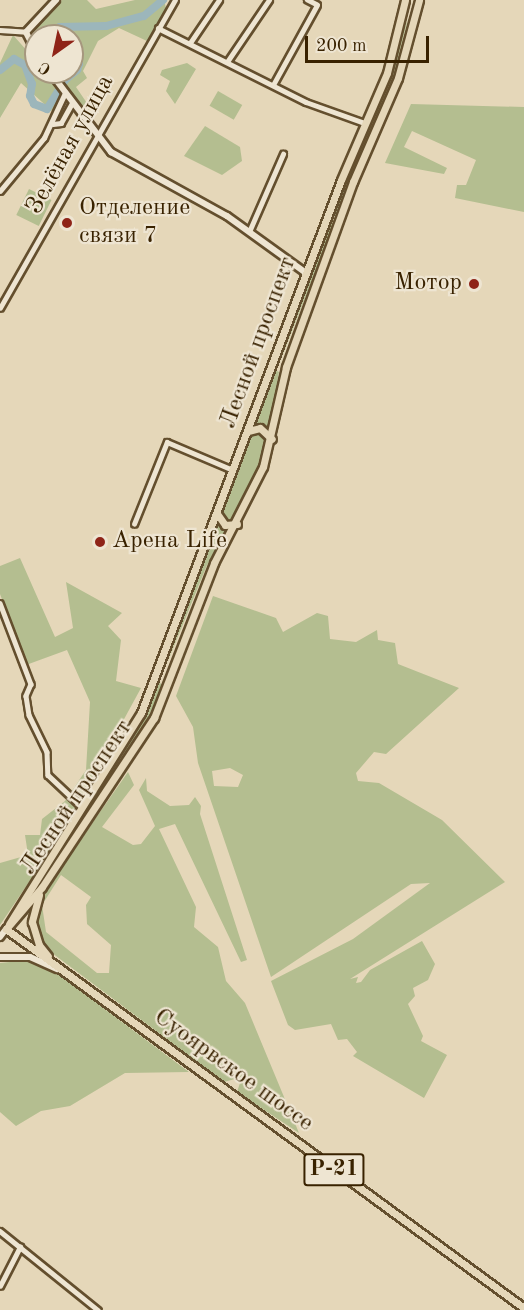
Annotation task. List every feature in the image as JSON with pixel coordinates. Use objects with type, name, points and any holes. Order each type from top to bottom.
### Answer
[{"type":"main road","points":[[34,24],[56,0]]},
{"type":"main road","name":"Лесной проспект","points":[[6,929],[80,805],[128,736],[155,677],[218,515],[306,273],[387,73],[402,20],[405,0]]},
{"type":"main road","name":"Лесной проспект","points":[[6,929],[42,887],[139,743],[167,682],[214,563],[237,524],[272,439],[286,367],[338,222],[398,78],[415,23],[419,0]]},
{"type":"main road","points":[[403,11],[417,12]]},
{"type":"main road","points":[[402,20],[415,23]]},
{"type":"main road","points":[[58,84],[111,153],[249,232],[306,273]]},
{"type":"main road","points":[[327,219],[338,222]]},
{"type":"main road","points":[[273,363],[286,367]]},
{"type":"main road","points":[[248,431],[260,428],[272,439]]},
{"type":"main road","points":[[218,515],[225,525],[237,524]]},
{"type":"main road","points":[[159,664],[172,669]]},
{"type":"main road","points":[[155,677],[167,682]]},
{"type":"main road","points":[[42,887],[34,908],[33,934],[64,972]]},
{"type":"main road","points":[[0,937],[6,929]]},
{"type":"main road","name":"Суоярвское шоссе","points":[[6,929],[524,1308]]},
{"type":"main road","points":[[0,957],[30,957],[64,972]]},
{"type":"street","name":"Зелёная улица","points":[[0,308],[96,135],[175,0]]},
{"type":"street","points":[[190,43],[219,0]]},
{"type":"street","points":[[227,62],[269,0]]},
{"type":"street","points":[[273,85],[317,6],[307,0]]},
{"type":"street","points":[[158,27],[273,85],[365,123]]},
{"type":"street","points":[[0,30],[24,32]]},
{"type":"street","points":[[0,191],[52,124],[62,106],[64,92]]},
{"type":"street","points":[[62,106],[72,103]]},
{"type":"street","points":[[52,124],[61,123],[72,103]]},
{"type":"street","points":[[249,232],[283,154]]},
{"type":"street","points":[[135,524],[162,450],[172,441],[233,470]]},
{"type":"street","points":[[0,603],[31,684],[26,696],[29,715],[47,752],[48,775],[80,805]]},
{"type":"street","points":[[0,1232],[98,1310]]},
{"type":"street","points":[[0,1286],[20,1247]]},
{"type":"green space","points":[[62,0],[87,0],[96,9],[135,0],[164,0],[166,8],[147,41],[119,28],[98,41],[84,69],[84,24],[39,24]]},
{"type":"green space","points":[[408,19],[392,82],[337,217],[332,215]]},
{"type":"green space","points":[[13,35],[24,47],[24,84],[52,84],[61,97],[52,111],[21,83],[0,118],[0,63]]},
{"type":"green space","points":[[187,63],[196,69],[175,104],[166,91],[170,81],[160,75],[162,70]]},
{"type":"green space","points":[[64,84],[80,84],[76,87],[91,109],[85,114]]},
{"type":"green space","points":[[218,91],[242,105],[234,120],[210,106]]},
{"type":"green space","points":[[411,104],[524,107],[524,212],[455,198],[457,185],[466,185],[476,160],[412,131],[404,147],[447,168],[444,174],[385,163]]},
{"type":"green space","points":[[205,126],[240,147],[242,161],[222,175],[184,156]]},
{"type":"green space","points":[[29,189],[51,200],[39,226],[16,215]]},
{"type":"green space","points":[[332,221],[333,226],[280,362],[314,262]]},
{"type":"green space","points":[[275,370],[279,372],[269,430],[255,424]]},
{"type":"green space","points":[[256,431],[266,442],[253,484],[234,521],[228,521],[223,512],[248,437]]},
{"type":"green space","points":[[217,524],[229,529],[207,565],[166,666]]},
{"type":"green space","points":[[20,558],[55,637],[73,628],[66,582],[122,613],[108,626],[121,640],[116,681],[141,688],[62,833],[0,925],[0,863],[28,855],[25,835],[40,835],[42,819],[65,801],[86,770],[90,702],[67,650],[26,665],[0,594],[0,566]]},
{"type":"green space","points":[[213,596],[276,618],[283,632],[317,613],[328,616],[330,639],[356,642],[377,630],[378,640],[395,643],[398,664],[459,688],[386,754],[374,752],[356,773],[358,781],[379,783],[442,820],[505,882],[350,979],[358,977],[356,983],[361,982],[370,970],[422,941],[435,964],[428,980],[413,988],[415,996],[408,1004],[423,1036],[421,1041],[447,1055],[424,1098],[353,1056],[357,1052],[347,1039],[338,1040],[331,1024],[295,1030],[288,1025],[271,981],[353,939],[430,883],[411,884],[271,977],[198,763],[193,727],[176,696]],"holes":[[[230,768],[243,775],[238,787],[214,786],[212,771]]]},
{"type":"green space","points":[[158,682],[163,685],[138,739],[24,904],[122,753]]},
{"type":"green space","points":[[128,772],[134,785],[102,827],[133,845],[141,844],[155,826],[139,790],[146,778],[147,791],[170,806],[189,805],[195,797],[201,806],[200,814],[247,960],[241,962],[175,824],[159,829],[196,907],[194,927],[218,947],[226,981],[245,1003],[299,1133],[237,1092],[242,1077],[224,1082],[48,950],[39,938],[36,911],[42,895]],"holes":[[[61,875],[91,897],[86,905],[87,924],[111,945],[109,973],[97,973],[46,932],[42,905]]]},
{"type":"green space","points":[[29,960],[59,975],[189,1072],[125,1073],[70,1106],[41,1111],[16,1126],[0,1112],[0,963]]},
{"type":"waterway","points":[[84,26],[106,26],[144,16],[163,0]]},
{"type":"waterway","points":[[0,70],[14,59],[24,64]]},
{"type":"waterway","points":[[32,84],[30,96],[34,104],[47,109],[63,84]]},
{"type":"place","name":"Отделение связи 7","points":[[67,223]]},
{"type":"place","name":"Мотор","points":[[474,284]]},
{"type":"place","name":"Арена Life","points":[[100,542]]}]
